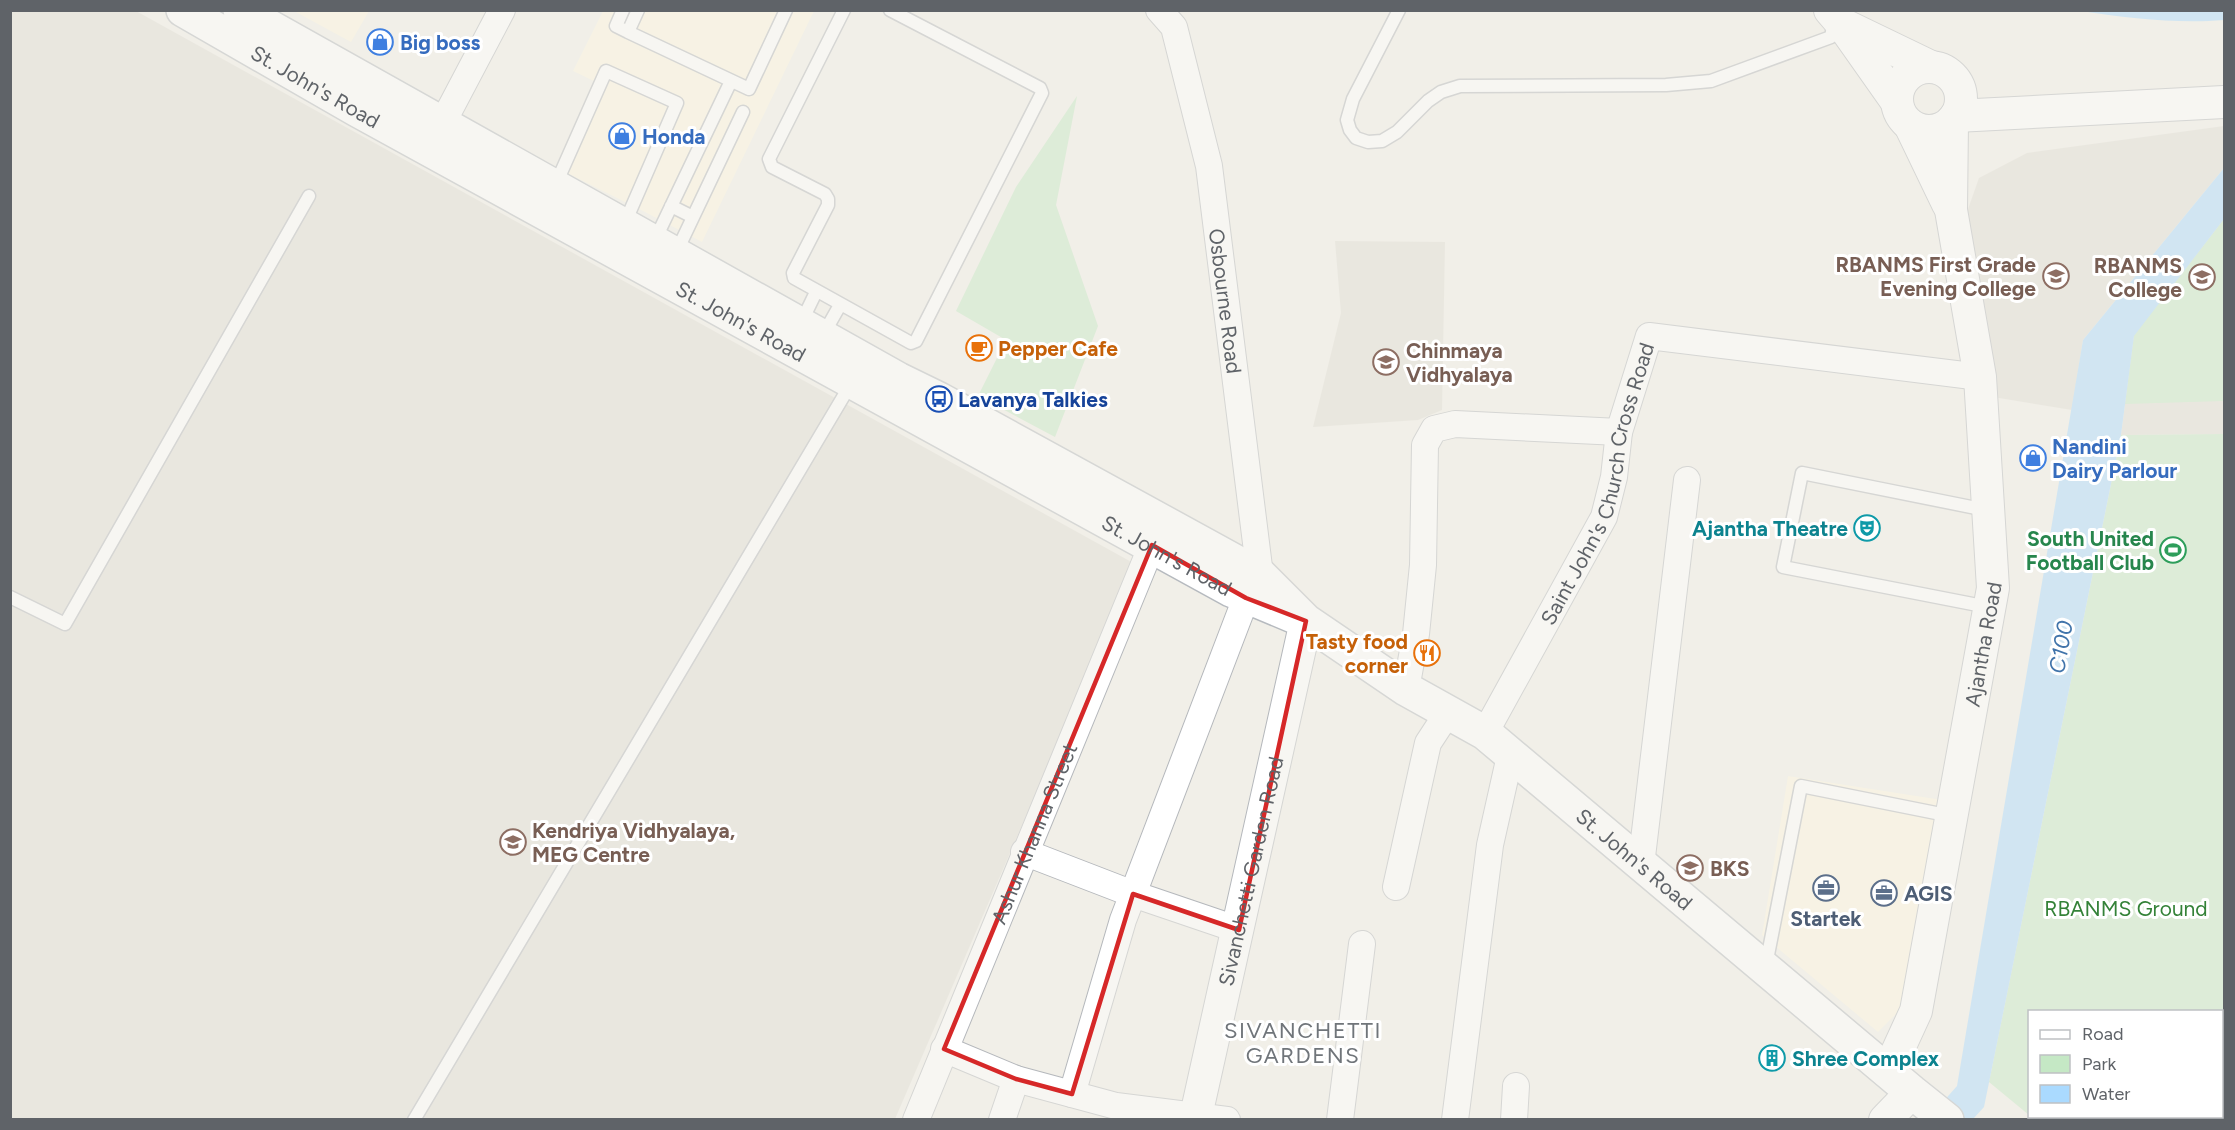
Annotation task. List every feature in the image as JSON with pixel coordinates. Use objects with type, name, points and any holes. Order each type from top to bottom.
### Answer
[{"type":"main road","name":"St. John's Road","points":[[183,10],[357,110],[1152,545],[1253,591]]},
{"type":"main road","name":"St. John's Road","points":[[240,10],[623,226],[898,379],[939,399],[1306,621],[1406,689],[1485,734],[1918,1096]]},
{"type":"street","points":[[442,124],[502,10]]},
{"type":"street","name":"Osbourne Road","points":[[1159,10],[1174,27],[1209,166],[1253,591]]},
{"type":"street","points":[[1836,17],[2024,111]]},
{"type":"street","points":[[1836,17],[1903,114],[1951,210]]},
{"type":"street","points":[[1951,210],[1954,119],[1960,107],[1959,88],[1939,70],[1913,71],[1900,84],[1903,114],[1927,131],[1936,130],[1954,119],[2024,111],[2224,102]]},
{"type":"street","name":"Ajantha Road","points":[[1918,1096],[1916,1011],[1993,588],[1986,510],[1980,376],[1951,210]]},
{"type":"street","name":"Saint John's Church Cross Road","points":[[1485,734],[1604,517],[1614,477],[1619,432],[1648,336],[1980,376]]},
{"type":"street","points":[[1406,689],[1416,634],[1423,565],[1425,445],[1434,429],[1455,424],[1619,432]]},
{"type":"street","points":[[1641,865],[1687,480]]},
{"type":"street","name":"Ashur Khanna Street","points":[[916,1119],[1152,545]]},
{"type":"street","points":[[1072,1094],[1123,920],[1253,591]]},
{"type":"street","name":"Sivanchetti Garden Road","points":[[1195,1118],[1239,930],[1306,621]]},
{"type":"street","points":[[1396,887],[1428,743],[1447,714]]},
{"type":"street","points":[[1455,1119],[1490,845],[1510,756]]},
{"type":"street","points":[[1024,852],[1133,894],[1239,930]]},
{"type":"street","points":[[1340,1119],[1362,944]]},
{"type":"street","points":[[944,1049],[1016,1079],[1072,1094],[1114,1113],[1227,1119]]},
{"type":"street","points":[[1002,1119],[1016,1079]]},
{"type":"street","points":[[1514,1119],[1516,1086]]},
{"type":"street","points":[[1885,1119],[1918,1096]]},
{"type":"lane","points":[[623,10],[616,26],[749,89],[786,10]]},
{"type":"lane","points":[[628,32],[638,10]]},
{"type":"lane","points":[[844,10],[769,159],[772,167],[825,194],[828,199],[828,205],[793,273],[794,278],[911,343],[916,340],[1042,93],[1041,88],[890,10]]},
{"type":"lane","points":[[1399,10],[1353,99],[1347,120],[1356,138],[1368,142],[1382,141],[1397,132],[1428,101],[1441,92],[1460,86],[1666,85],[1711,81],[1831,37],[1836,17]]},
{"type":"lane","points":[[555,188],[606,71],[677,103],[623,226]]},
{"type":"lane","points":[[665,249],[671,206],[730,81]]},
{"type":"lane","points":[[665,249],[693,217],[743,112]]},
{"type":"lane","points":[[10,597],[65,624],[309,196]]},
{"type":"lane","points":[[671,206],[693,217]]},
{"type":"lane","points":[[812,330],[816,292]]},
{"type":"lane","points":[[812,330],[840,305]]},
{"type":"lane","points":[[414,1119],[853,381]]},
{"type":"lane","points":[[1986,510],[1802,473],[1783,567],[1989,608]]},
{"type":"lane","points":[[1765,969],[1801,786],[1951,816]]},
{"type":"highlighted area","points":[[1152,545],[1246,598],[1306,621],[1239,930],[1133,894],[1072,1094],[1016,1079],[944,1049]]},
{"type":"shaded area","name":"Kendriya Vidhyalaya, MEG Centre","points":[[10,11],[136,11],[1135,564],[895,1119],[11,1119]]},
{"type":"shaded area","points":[[294,11],[369,11],[351,42]]},
{"type":"shaded area","points":[[603,11],[814,11],[702,242],[557,168],[598,83],[573,71]]},
{"type":"shaded area","name":"RBANMS First Grade Evening College","points":[[2224,126],[2224,168],[2083,340],[2072,410],[1993,397],[1967,212],[1979,178],[2027,153]]},
{"type":"shaded area","name":"RBANMS College","points":[[2224,219],[2224,434],[2121,435],[2134,335]]},
{"type":"shaded area","name":"Chinmaya Vidhyalaya","points":[[1335,241],[1445,242],[1442,410],[1418,420],[1313,427],[1341,313]]},
{"type":"shaded area","points":[[1788,776],[1942,800],[1904,1006],[1878,1032],[1762,935]]},
{"type":"green space","points":[[1077,96],[1056,205],[1098,326],[1055,437],[978,396],[1006,340],[956,311],[1016,187]]},
{"type":"green space","name":"RBANMS College","points":[[2224,219],[2224,401],[2125,404],[2134,335]]},
{"type":"green space","name":"RBANMS Ground","points":[[2224,434],[2224,1119],[2035,1120],[2033,1118],[2223,1118],[2223,1010],[2028,1010],[2028,1114],[1989,1082],[2121,435]]},
{"type":"water","points":[[2081,11],[2224,11],[2224,20],[2153,20]]},
{"type":"water","name":"C100","points":[[2224,168],[2224,219],[2134,336],[2121,435],[1984,1107],[1973,1119],[1927,1120],[1957,1086],[2083,340]]},
{"type":"place","name":"Big boss","points":[[380,42]]},
{"type":"place","name":"Honda","points":[[622,136]]},
{"type":"place","name":"RBANMS First Grade Evening College","points":[[2056,276]]},
{"type":"place","name":"RBANMS College","points":[[2202,277]]},
{"type":"place","name":"Pepper Cafe","points":[[979,348]]},
{"type":"place","name":"Chinmaya Vidhyalaya","points":[[1386,362]]},
{"type":"place","name":"Lavanya Talkies","points":[[939,399]]},
{"type":"place","name":"Nandini Dairy Parlour","points":[[2033,458]]},
{"type":"place","name":"Ajantha Theatre","points":[[1867,528]]},
{"type":"place","name":"South United Football Club","points":[[2173,550]]},
{"type":"place","name":"Tasty food corner","points":[[1427,653]]},
{"type":"place","name":"Kendriya Vidhyalaya, MEG Centre","points":[[513,842]]},
{"type":"place","name":"BKS","points":[[1690,868]]},
{"type":"place","name":"Startek","points":[[1826,888]]},
{"type":"place","name":"AGIS","points":[[1884,893]]},
{"type":"place","name":"Shree Complex","points":[[1772,1058]]},
{"type":"district","name":"SIVANCHETTI GARDENS","points":[[1303,1042]]}]
